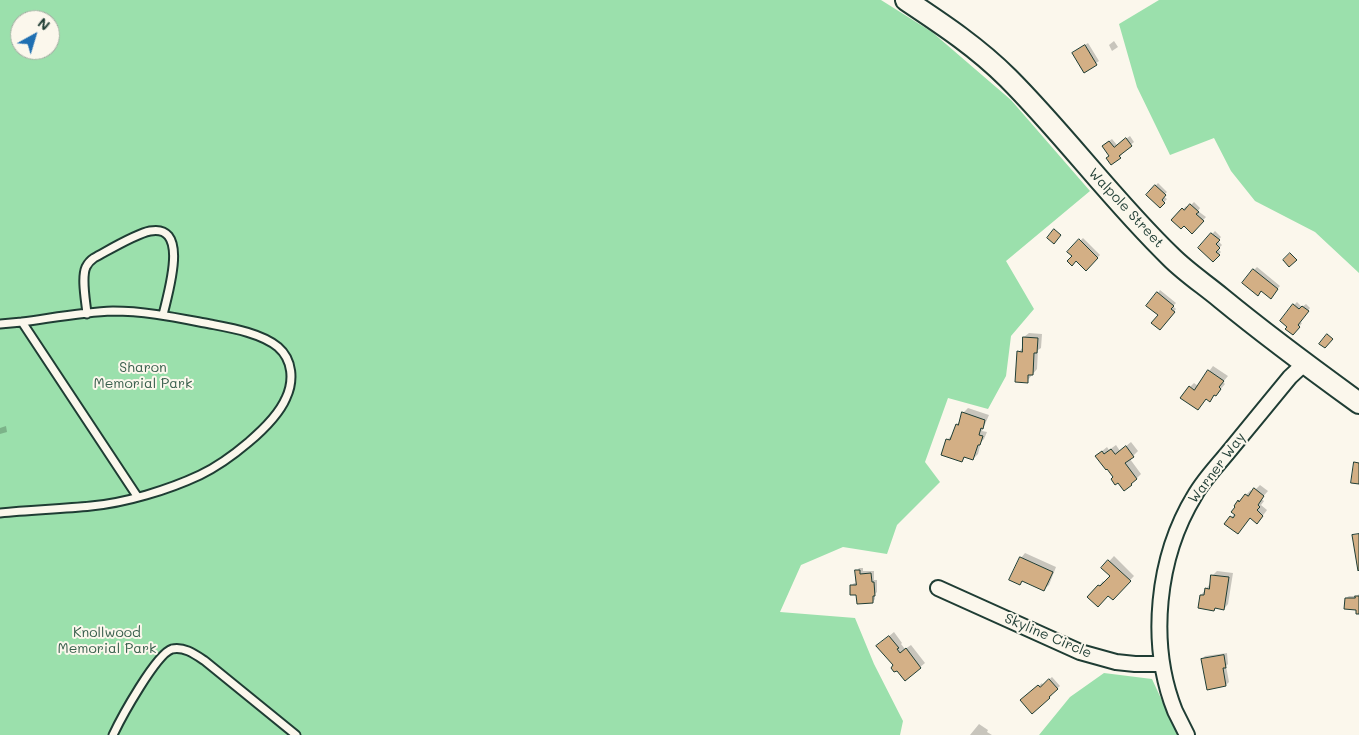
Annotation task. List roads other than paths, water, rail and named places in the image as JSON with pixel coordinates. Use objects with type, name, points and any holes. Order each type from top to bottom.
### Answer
[{"type":"main road","name":"Walpole Street","points":[[911,1],[956,33],[1008,78],[1056,130],[1105,188],[1172,258],[1304,364],[1359,403]]},
{"type":"street","name":"Warner Way","points":[[1187,735],[1175,711],[1162,664],[1160,645],[1159,622],[1165,569],[1175,535],[1184,513],[1201,486],[1281,388],[1304,364]]},
{"type":"street","name":"Skyline Circle","points":[[938,588],[1080,652],[1116,662],[1162,664]]},
{"type":"lane","points":[[87,314],[84,276],[86,266],[90,261],[148,231],[155,230],[162,232],[170,238],[174,249],[163,315]]},
{"type":"lane","points":[[0,324],[111,311],[163,315],[234,329],[271,342],[285,355],[292,374],[284,403],[277,414],[240,449],[226,460],[200,475],[168,488],[92,506],[0,513]]},
{"type":"lane","points":[[22,322],[137,496]]},
{"type":"lane","points":[[113,735],[129,705],[154,666],[172,649],[188,651],[205,661],[296,735]]},
{"type":"park label","name":"Sharon Memorial Park","points":[[143,376]]},
{"type":"park label","name":"Knollwood Memorial Park","points":[[107,642]]}]
